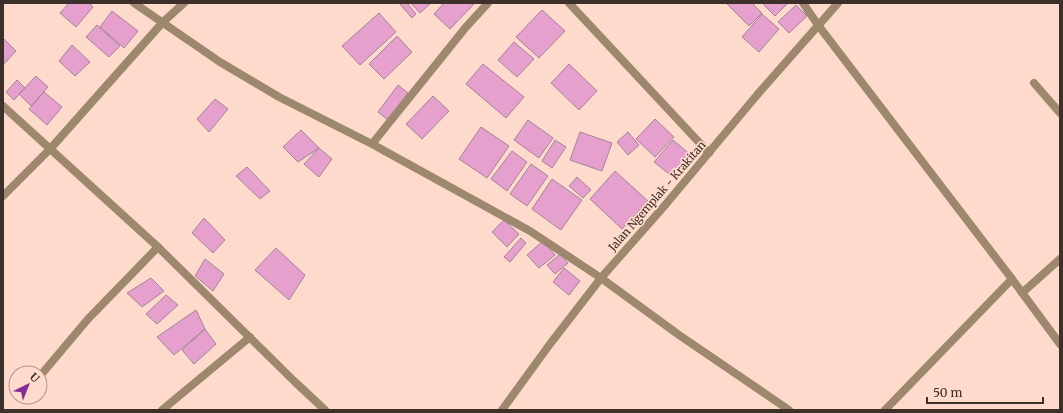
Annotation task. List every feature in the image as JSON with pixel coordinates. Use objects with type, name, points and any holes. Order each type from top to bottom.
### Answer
[{"type":"street","points":[[134,3],[220,62],[278,97],[372,144],[530,231],[601,278],[778,407],[789,410]]},
{"type":"street","points":[[3,196],[51,148],[163,22],[184,3]]},
{"type":"street","points":[[372,144],[466,27],[488,3]]},
{"type":"street","points":[[569,3],[709,153]]},
{"type":"street","points":[[803,3],[818,25],[1060,344]]},
{"type":"street","name":"Jalan Ngemplak - Krakitan","points":[[502,410],[601,278],[838,3]]},
{"type":"street","points":[[1034,82],[1060,113]]},
{"type":"street","points":[[3,106],[51,148],[158,247],[325,410]]},
{"type":"street","points":[[48,366],[88,319],[158,247]]},
{"type":"street","points":[[1022,293],[1060,259]]},
{"type":"street","points":[[885,410],[1012,279]]},
{"type":"street","points":[[162,410],[250,337]]},
{"type":"building","points":[[69,3],[89,3],[93,7],[76,27],[60,13]]},
{"type":"building","points":[[399,3],[407,3],[416,14],[412,18]]},
{"type":"building","points":[[411,3],[431,3],[420,13]]},
{"type":"building","points":[[444,3],[475,3],[450,29],[434,14]]},
{"type":"building","points":[[752,3],[762,13],[749,26],[727,4]]},
{"type":"building","points":[[762,3],[788,3],[775,16]]},
{"type":"building","points":[[796,5],[807,16],[789,33],[778,22]]},
{"type":"building","points":[[542,10],[565,31],[539,58],[516,37]]},
{"type":"building","points":[[112,11],[138,31],[124,48],[100,27]]},
{"type":"building","points":[[379,13],[396,32],[360,65],[342,46]]},
{"type":"building","points":[[762,14],[779,29],[759,52],[742,37]]},
{"type":"building","points":[[97,25],[120,46],[109,57],[86,37]]},
{"type":"building","points":[[397,36],[412,52],[384,79],[369,64]]},
{"type":"building","points":[[3,38],[16,51],[3,65]]},
{"type":"building","points":[[514,42],[534,59],[517,77],[498,60]]},
{"type":"building","points":[[72,45],[90,62],[75,76],[59,61]]},
{"type":"building","points":[[483,64],[524,97],[506,118],[466,84]]},
{"type":"building","points":[[569,64],[597,91],[579,110],[551,83]]},
{"type":"building","points":[[36,76],[48,87],[31,106],[19,94]]},
{"type":"building","points":[[17,80],[25,88],[14,100],[6,92]]},
{"type":"building","points":[[398,85],[408,93],[388,120],[378,112]]},
{"type":"building","points":[[44,92],[62,107],[47,125],[29,109]]},
{"type":"building","points":[[433,96],[449,111],[422,139],[406,124]]},
{"type":"building","points":[[215,99],[228,109],[209,132],[197,119]]},
{"type":"building","points":[[655,119],[674,137],[655,157],[636,139]]},
{"type":"building","points":[[528,120],[553,138],[539,158],[514,140]]},
{"type":"building","points":[[481,127],[509,146],[487,178],[459,159]]},
{"type":"building","points":[[301,130],[319,148],[298,162],[283,147]]},
{"type":"building","points":[[580,132],[612,143],[602,171],[570,160]]},
{"type":"building","points":[[628,132],[639,145],[628,155],[617,142]]},
{"type":"building","points":[[555,140],[566,147],[552,168],[542,161]]},
{"type":"building","points":[[673,140],[692,156],[673,177],[654,162]]},
{"type":"building","points":[[319,148],[332,159],[319,177],[304,164]]},
{"type":"building","points":[[512,151],[527,162],[507,191],[491,179]]},
{"type":"building","points":[[531,164],[548,176],[527,206],[510,194]]},
{"type":"building","points":[[247,167],[270,191],[260,199],[236,176]]},
{"type":"building","points":[[615,171],[648,201],[622,229],[590,199]]},
{"type":"building","points":[[577,177],[591,190],[583,198],[569,186]]},
{"type":"building","points":[[552,179],[582,200],[561,230],[532,209]]},
{"type":"building","points":[[204,218],[225,240],[213,253],[192,233]]},
{"type":"building","points":[[504,220],[519,234],[507,247],[492,232]]},
{"type":"building","points":[[521,238],[526,243],[510,262],[504,257]]},
{"type":"building","points":[[543,241],[555,255],[539,268],[527,255]]},
{"type":"building","points":[[276,248],[305,275],[289,300],[255,270]]},
{"type":"building","points":[[560,254],[568,263],[555,274],[547,265]]},
{"type":"building","points":[[205,259],[224,274],[213,291],[195,276]]},
{"type":"building","points":[[564,268],[580,281],[569,295],[553,282]]},
{"type":"building","points":[[151,278],[164,291],[142,307],[127,293]]},
{"type":"building","points":[[166,295],[178,305],[157,324],[146,314]]},
{"type":"building","points":[[196,310],[205,329],[174,355],[157,337]]},
{"type":"building","points":[[205,329],[216,344],[194,364],[182,350]]}]
